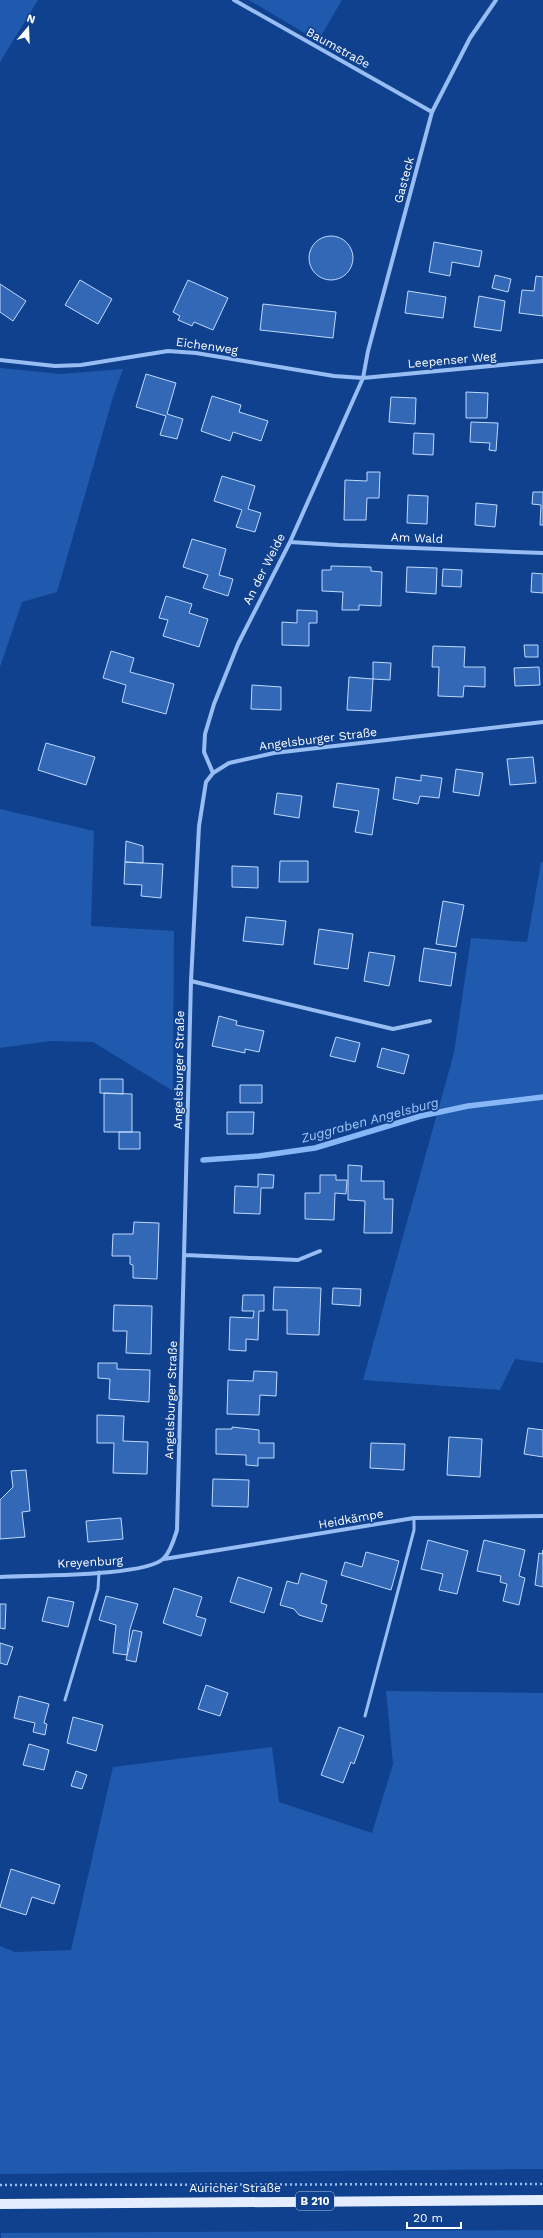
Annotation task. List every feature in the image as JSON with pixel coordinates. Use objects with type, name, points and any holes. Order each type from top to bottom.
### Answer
[{"type":"main road","name":"Auricher Straße","points":[[0,2204],[543,2200]]},
{"type":"street","name":"Baumstraße","points":[[234,0],[432,112]]},
{"type":"street","name":"Gasteck","points":[[363,378],[368,351],[432,112],[470,38],[496,0]]},
{"type":"street","name":"Eichenweg","points":[[0,360],[55,366],[82,364],[168,351],[196,352],[334,376],[363,378]]},
{"type":"street","name":"Leepenser Weg","points":[[363,378],[543,361]]},
{"type":"street","name":"An der Weide","points":[[213,772],[204,752],[205,734],[214,704],[238,644],[290,542],[363,378]]},
{"type":"street","name":"Am Wald","points":[[290,542],[543,553]]},
{"type":"street","name":"Angelsburger Straße","points":[[164,1559],[177,1530],[178,1514],[191,982],[199,826],[206,782],[213,772],[229,763],[274,753],[543,722]]},
{"type":"street","points":[[191,982],[393,1029],[430,1021]]},
{"type":"street","points":[[185,1254],[298,1260],[320,1251]]},
{"type":"street","name":"Heidkämpe","points":[[164,1559],[414,1518],[543,1516]]},
{"type":"street","name":"Kreyenburg","points":[[0,1577],[99,1572],[147,1567],[164,1559]]},
{"type":"lane","points":[[365,1716],[414,1530],[414,1518]]},
{"type":"lane","points":[[65,1700],[98,1589],[99,1572]]},
{"type":"path","points":[[0,2185],[543,2184]]},
{"type":"shaded area","points":[[0,0],[38,0],[0,62]]},
{"type":"shaded area","points":[[249,0],[342,0],[318,41]]},
{"type":"shaded area","points":[[0,368],[61,374],[123,369],[113,397],[57,592],[22,602],[0,667]]},
{"type":"shaded area","points":[[0,809],[94,831],[91,926],[174,931],[173,1091],[93,1042],[50,1041],[0,1048]]},
{"type":"shaded area","points":[[541,862],[543,862],[543,1363],[515,1359],[500,1390],[363,1380],[454,1053],[471,938],[527,942]]},
{"type":"shaded area","points":[[386,1691],[543,1693],[543,2169],[0,2174],[0,1946],[15,1952],[71,1950],[113,1767],[272,1747],[279,1802],[372,1833],[393,1764]]},
{"type":"shaded area","points":[[543,2230],[543,2238],[1,2238],[1,2233]]},
{"type":"building","points":[[331,236],[343,240],[349,246],[353,258],[349,270],[343,276],[331,280],[319,276],[313,270],[309,258],[313,246],[319,240]]},
{"type":"building","points":[[434,242],[482,251],[479,267],[452,262],[450,276],[429,272]]},
{"type":"building","points":[[495,275],[511,279],[508,292],[492,288]]},
{"type":"building","points":[[536,276],[543,277],[543,316],[519,313],[522,290],[534,291]]},
{"type":"building","points":[[80,280],[112,299],[98,324],[65,305]]},
{"type":"building","points":[[188,280],[228,298],[213,330],[194,322],[192,326],[178,320],[180,316],[173,312]]},
{"type":"building","points":[[0,284],[26,301],[13,321],[0,312]]},
{"type":"building","points":[[408,291],[446,297],[443,318],[405,313]]},
{"type":"building","points":[[479,296],[505,301],[501,331],[474,327]]},
{"type":"building","points":[[263,304],[336,312],[333,338],[260,330]]},
{"type":"building","points":[[146,374],[176,383],[167,414],[183,419],[177,439],[160,435],[166,416],[136,407]]},
{"type":"building","points":[[466,392],[488,393],[487,418],[466,418]]},
{"type":"building","points":[[212,396],[241,405],[239,412],[268,421],[261,441],[233,432],[230,441],[201,431]]},
{"type":"building","points":[[391,397],[416,398],[415,424],[389,422]]},
{"type":"building","points":[[471,422],[498,423],[496,451],[489,450],[490,443],[470,442]]},
{"type":"building","points":[[414,433],[434,434],[433,455],[413,454]]},
{"type":"building","points":[[367,472],[380,472],[379,498],[367,498],[366,520],[344,520],[345,480],[367,481]]},
{"type":"building","points":[[222,476],[255,486],[248,509],[261,513],[255,532],[236,527],[242,510],[214,501]]},
{"type":"building","points":[[533,492],[543,492],[543,525],[540,525],[541,505],[532,504]]},
{"type":"building","points":[[408,495],[428,496],[427,524],[407,523]]},
{"type":"building","points":[[476,503],[497,505],[495,527],[475,525]]},
{"type":"building","points":[[192,539],[226,549],[219,575],[233,579],[228,596],[203,588],[208,575],[183,567]]},
{"type":"building","points":[[331,566],[371,567],[371,571],[382,572],[381,606],[359,605],[359,610],[342,610],[343,592],[322,591],[322,570],[331,570]]},
{"type":"building","points":[[407,567],[437,568],[436,594],[406,592]]},
{"type":"building","points":[[443,569],[462,570],[461,587],[442,586]]},
{"type":"building","points":[[532,573],[543,574],[543,593],[531,592]]},
{"type":"building","points":[[166,596],[192,604],[189,613],[208,619],[199,647],[163,636],[168,620],[159,618]]},
{"type":"building","points":[[297,610],[317,611],[317,623],[309,623],[309,646],[282,645],[282,622],[297,623]]},
{"type":"building","points":[[524,645],[538,645],[538,657],[525,657]]},
{"type":"building","points":[[433,646],[465,647],[464,667],[485,667],[485,687],[464,686],[463,697],[438,696],[439,667],[432,667]]},
{"type":"building","points":[[111,651],[134,658],[130,672],[174,684],[166,714],[122,702],[126,685],[103,678]]},
{"type":"building","points":[[373,662],[391,663],[390,680],[373,679]]},
{"type":"building","points":[[539,667],[540,685],[515,686],[514,668]]},
{"type":"building","points":[[349,677],[373,679],[371,711],[347,710]]},
{"type":"building","points":[[252,685],[281,687],[281,710],[251,709]]},
{"type":"building","points":[[46,743],[95,757],[86,785],[38,770]]},
{"type":"building","points":[[533,757],[536,783],[510,785],[507,759]]},
{"type":"building","points":[[456,769],[483,773],[479,796],[453,792]]},
{"type":"building","points":[[421,775],[442,778],[439,798],[420,796],[418,804],[393,799],[396,777],[421,781]]},
{"type":"building","points":[[337,783],[379,789],[372,835],[355,832],[359,811],[333,807]]},
{"type":"building","points":[[277,793],[302,796],[299,818],[274,814]]},
{"type":"building","points":[[126,841],[143,846],[143,863],[125,862]]},
{"type":"building","points":[[280,861],[308,861],[308,882],[279,882]]},
{"type":"building","points":[[125,862],[163,864],[161,898],[141,896],[142,885],[124,884]]},
{"type":"building","points":[[232,866],[258,867],[258,888],[232,887]]},
{"type":"building","points":[[443,901],[464,905],[456,947],[436,944]]},
{"type":"building","points":[[246,917],[286,921],[283,945],[243,941]]},
{"type":"building","points":[[319,929],[353,934],[348,969],[314,964]]},
{"type":"building","points":[[424,948],[456,953],[451,986],[419,981]]},
{"type":"building","points":[[369,952],[395,956],[389,986],[364,981]]},
{"type":"building","points":[[219,1016],[237,1021],[236,1025],[264,1031],[259,1052],[245,1049],[245,1053],[212,1046]]},
{"type":"building","points":[[336,1037],[360,1043],[355,1062],[330,1056]]},
{"type":"building","points":[[382,1048],[409,1055],[404,1074],[377,1067]]},
{"type":"building","points":[[100,1079],[123,1079],[123,1094],[100,1093]]},
{"type":"building","points":[[240,1085],[262,1085],[262,1103],[240,1103]]},
{"type":"building","points":[[104,1093],[132,1094],[132,1132],[104,1132]]},
{"type":"building","points":[[227,1112],[254,1112],[253,1134],[227,1134]]},
{"type":"building","points":[[119,1132],[140,1132],[140,1149],[119,1149]]},
{"type":"building","points":[[348,1165],[362,1166],[361,1181],[384,1181],[384,1199],[393,1199],[392,1233],[364,1233],[365,1201],[348,1200]]},
{"type":"building","points":[[258,1174],[274,1175],[273,1188],[261,1188],[260,1214],[234,1213],[235,1186],[258,1187]]},
{"type":"building","points":[[320,1175],[336,1175],[336,1180],[347,1180],[346,1194],[335,1193],[334,1220],[305,1219],[305,1193],[320,1193]]},
{"type":"building","points":[[134,1222],[159,1223],[157,1279],[133,1278],[133,1265],[130,1264],[130,1256],[112,1256],[113,1234],[133,1234]]},
{"type":"building","points":[[274,1287],[321,1288],[319,1335],[287,1334],[287,1310],[273,1310]]},
{"type":"building","points":[[333,1288],[361,1289],[360,1306],[332,1304]]},
{"type":"building","points":[[243,1295],[264,1295],[264,1311],[259,1311],[258,1340],[246,1339],[246,1351],[229,1350],[230,1317],[253,1318],[254,1311],[242,1311]]},
{"type":"building","points":[[114,1305],[152,1306],[151,1354],[126,1353],[127,1331],[113,1331]]},
{"type":"building","points":[[98,1363],[117,1363],[117,1369],[150,1370],[149,1402],[109,1399],[110,1379],[98,1378]]},
{"type":"building","points":[[254,1371],[277,1372],[276,1396],[260,1395],[259,1415],[227,1414],[228,1380],[253,1381]]},
{"type":"building","points":[[97,1415],[124,1416],[123,1441],[148,1442],[147,1474],[113,1473],[114,1443],[97,1443]]},
{"type":"building","points":[[232,1427],[259,1430],[259,1443],[274,1443],[274,1458],[258,1458],[258,1466],[246,1465],[246,1455],[216,1454],[216,1429],[232,1429]]},
{"type":"building","points":[[528,1428],[543,1430],[543,1457],[524,1454]]},
{"type":"building","points":[[449,1437],[482,1439],[480,1477],[447,1475]]},
{"type":"building","points":[[371,1443],[405,1444],[404,1470],[370,1468]]},
{"type":"building","points":[[26,1470],[30,1511],[22,1512],[25,1537],[0,1539],[0,1500],[13,1487],[11,1471]]},
{"type":"building","points":[[213,1479],[249,1480],[248,1507],[212,1506]]},
{"type":"building","points":[[121,1518],[123,1539],[88,1542],[86,1521]]},
{"type":"building","points":[[428,1540],[468,1551],[457,1594],[439,1590],[443,1574],[421,1569]]},
{"type":"building","points":[[484,1540],[525,1550],[519,1576],[525,1578],[519,1605],[503,1601],[507,1584],[500,1582],[501,1576],[477,1571]]},
{"type":"building","points":[[543,1550],[543,1587],[535,1585],[539,1553],[542,1554]]},
{"type":"building","points":[[366,1552],[399,1561],[391,1590],[341,1575],[345,1562],[362,1567]]},
{"type":"building","points":[[301,1573],[327,1581],[321,1603],[327,1605],[322,1622],[299,1615],[294,1609],[280,1605],[287,1581],[298,1584]]},
{"type":"building","points":[[238,1577],[272,1588],[264,1613],[230,1602]]},
{"type":"building","points":[[174,1588],[202,1597],[196,1616],[206,1619],[201,1636],[163,1623]]},
{"type":"building","points":[[106,1596],[138,1604],[130,1629],[127,1655],[113,1653],[116,1625],[99,1620]]},
{"type":"building","points":[[48,1597],[74,1602],[68,1627],[42,1621]]},
{"type":"building","points":[[0,1604],[6,1604],[5,1629],[0,1628]]},
{"type":"building","points":[[133,1630],[142,1632],[136,1662],[126,1660]]},
{"type":"building","points":[[0,1643],[13,1647],[7,1665],[0,1663]]},
{"type":"building","points":[[206,1685],[228,1693],[220,1716],[198,1709]]},
{"type":"building","points":[[19,1696],[49,1704],[44,1723],[47,1724],[45,1735],[33,1732],[35,1723],[14,1718]]},
{"type":"building","points":[[73,1717],[103,1725],[96,1751],[67,1743]]},
{"type":"building","points":[[339,1727],[364,1736],[354,1764],[351,1762],[343,1783],[321,1775]]},
{"type":"building","points":[[29,1744],[49,1750],[44,1770],[23,1765]]},
{"type":"building","points":[[76,1771],[87,1775],[82,1789],[71,1786]]},
{"type":"building","points":[[11,1869],[60,1885],[54,1904],[32,1897],[26,1915],[0,1907]]},
{"type":"waterway","name":"Zuggraben Angelsburg","points":[[203,1160],[259,1156],[315,1148],[421,1116],[468,1106],[543,1097]]}]
